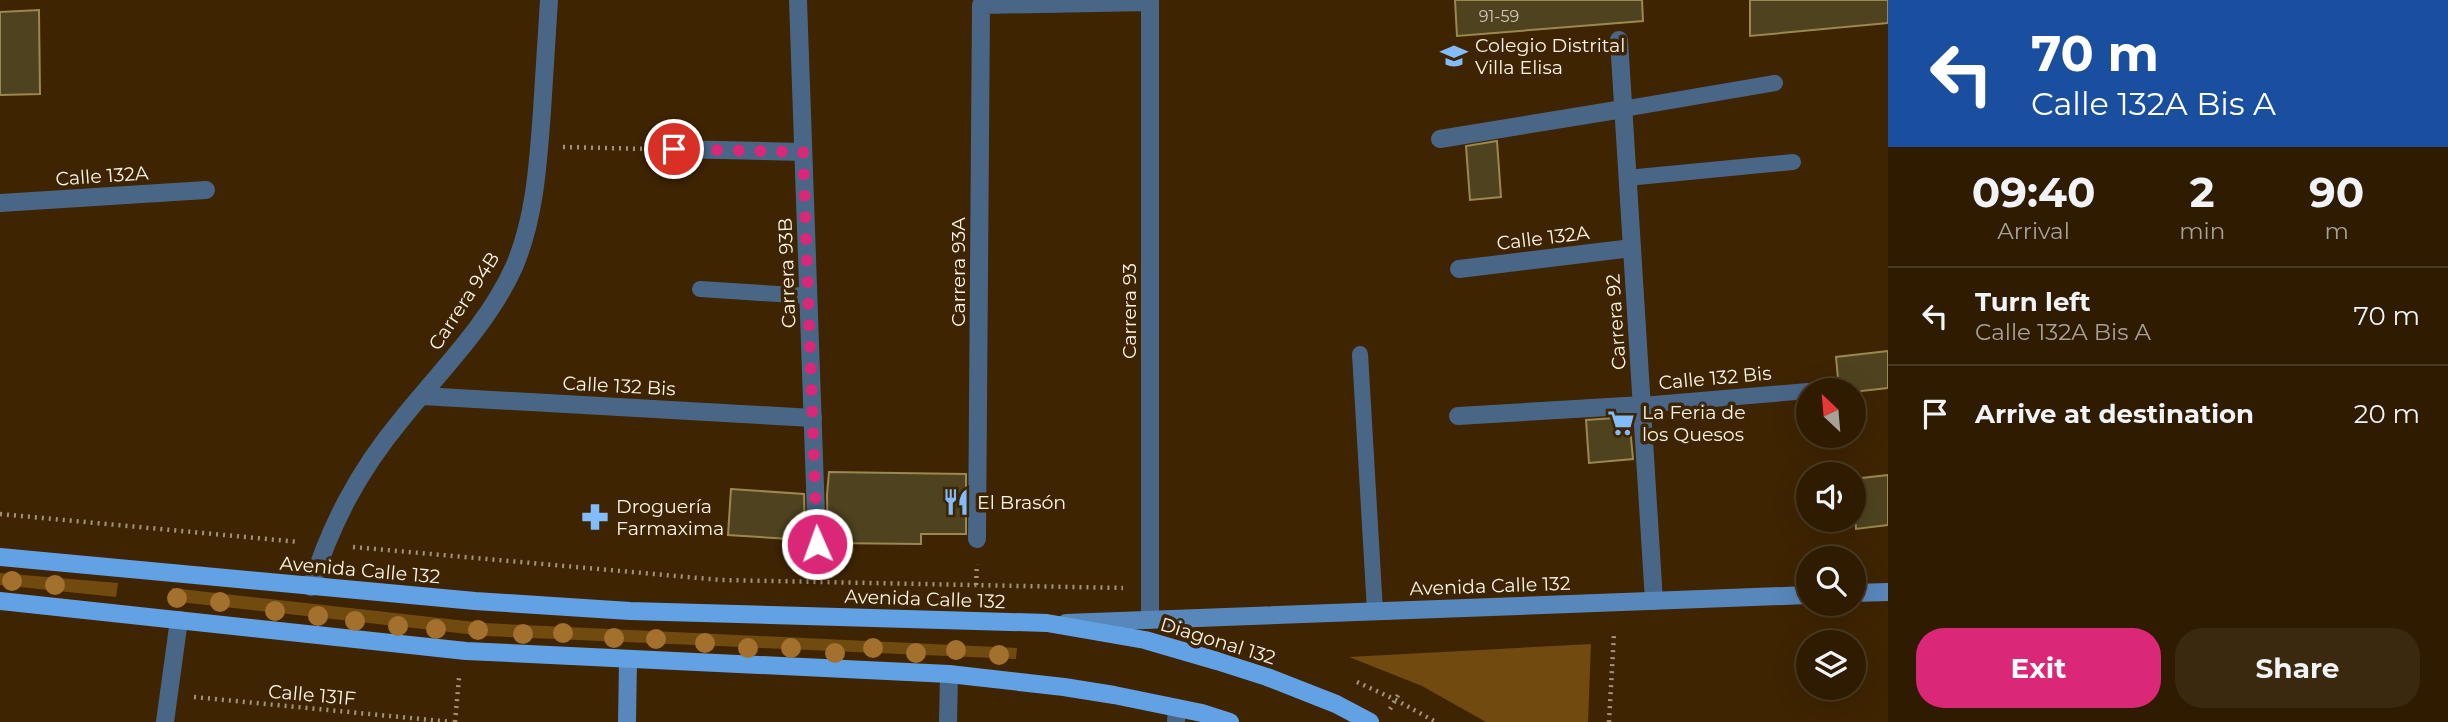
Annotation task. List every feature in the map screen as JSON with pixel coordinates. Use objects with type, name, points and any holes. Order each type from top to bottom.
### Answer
[{"type":"main road","name":"Avenida Calle 132","points":[[0,557],[311,587],[630,611],[1047,623],[1796,595]]},
{"type":"main road","points":[[1866,593],[1888,592]]},
{"type":"main road","points":[[0,601],[466,651],[949,674],[1064,687],[1177,715],[1230,722]]},
{"type":"main road","name":"Diagonal 132","points":[[1047,623],[1144,640],[1217,661],[1267,677],[1370,722]]},
{"type":"main road","points":[[627,722],[628,660]]},
{"type":"street","name":"Carrera 94B","points":[[311,587],[324,544],[341,508],[376,453],[461,350],[513,269],[525,238],[534,198],[549,0]]},
{"type":"street","name":"Carrera 93B","points":[[798,0],[817,544]]},
{"type":"street","name":"Carrera 93","points":[[1065,2],[1150,2],[1150,619]]},
{"type":"street","name":"Carrera 93A","points":[[977,539],[981,5],[1065,2]]},
{"type":"street","name":"Carrera 92","points":[[1619,40],[1654,601]]},
{"type":"street","points":[[1440,139],[1623,109]]},
{"type":"street","points":[[674,149],[803,152]]},
{"type":"street","name":"Calle 132A","points":[[0,203],[206,190]]},
{"type":"street","name":"Calle 132A","points":[[1459,269],[1632,248]]},
{"type":"street","name":"Calle 132 Bis","points":[[422,396],[813,418]]},
{"type":"street","name":"Calle 132 Bis","points":[[1458,416],[1642,405]]},
{"type":"street","points":[[165,722],[179,620]]},
{"type":"street","points":[[948,722],[949,674]]},
{"type":"lane","points":[[1623,109],[1775,83]]},
{"type":"lane","points":[[1627,178],[1793,162]]},
{"type":"lane","points":[[700,289],[809,296]]},
{"type":"lane","points":[[1360,354],[1375,611]]},
{"type":"lane","name":"Calle 132 Bis","points":[[1642,405],[1796,392]]},
{"type":"path","points":[[539,147],[674,149]]},
{"type":"path","points":[[0,514],[722,580],[1150,589]]},
{"type":"path","points":[[1609,722],[1614,634]]},
{"type":"path","points":[[453,722],[459,678]]},
{"type":"path","points":[[1390,710],[1400,692]]},
{"type":"path","name":"Calle 131F","points":[[169,695],[453,722]]},
{"type":"shaded area","points":[[0,573],[118,583],[116,597],[0,585]]},
{"type":"shaded area","points":[[172,588],[484,623],[1017,648],[1016,659],[485,636],[170,601]]},
{"type":"shaded area","points":[[1591,644],[1588,722],[1486,722],[1422,686],[1349,657]]},
{"type":"building","points":[[1455,0],[1642,0],[1643,21],[1457,36]]},
{"type":"building","points":[[1750,0],[1888,0],[1888,23],[1750,36]]},
{"type":"building","points":[[39,10],[40,94],[0,95],[0,12]]},
{"type":"building","points":[[1497,141],[1501,197],[1470,200],[1466,146]]},
{"type":"building","points":[[1888,351],[1888,388],[1866,391],[1866,378],[1838,378],[1836,357]]},
{"type":"building","points":[[1629,417],[1633,459],[1589,463],[1586,420]]},
{"type":"building","points":[[829,472],[966,474],[966,534],[921,534],[921,544],[828,543]]},
{"type":"building","points":[[1888,475],[1888,525],[1866,528],[1866,478]]},
{"type":"building","points":[[731,489],[804,494],[805,540],[728,535]]},
{"type":"place","name":"Colegio Distrital Villa Elisa","points":[[1454,56]]},
{"type":"place","name":"La Feria de los Quesos","points":[[1621,423]]},
{"type":"place","name":"El Brasón","points":[[956,502]]},
{"type":"place","name":"Droguería Farmaxima","points":[[595,517]]},
{"type":"route","points":[[674,149],[803,152],[817,544]]}]
